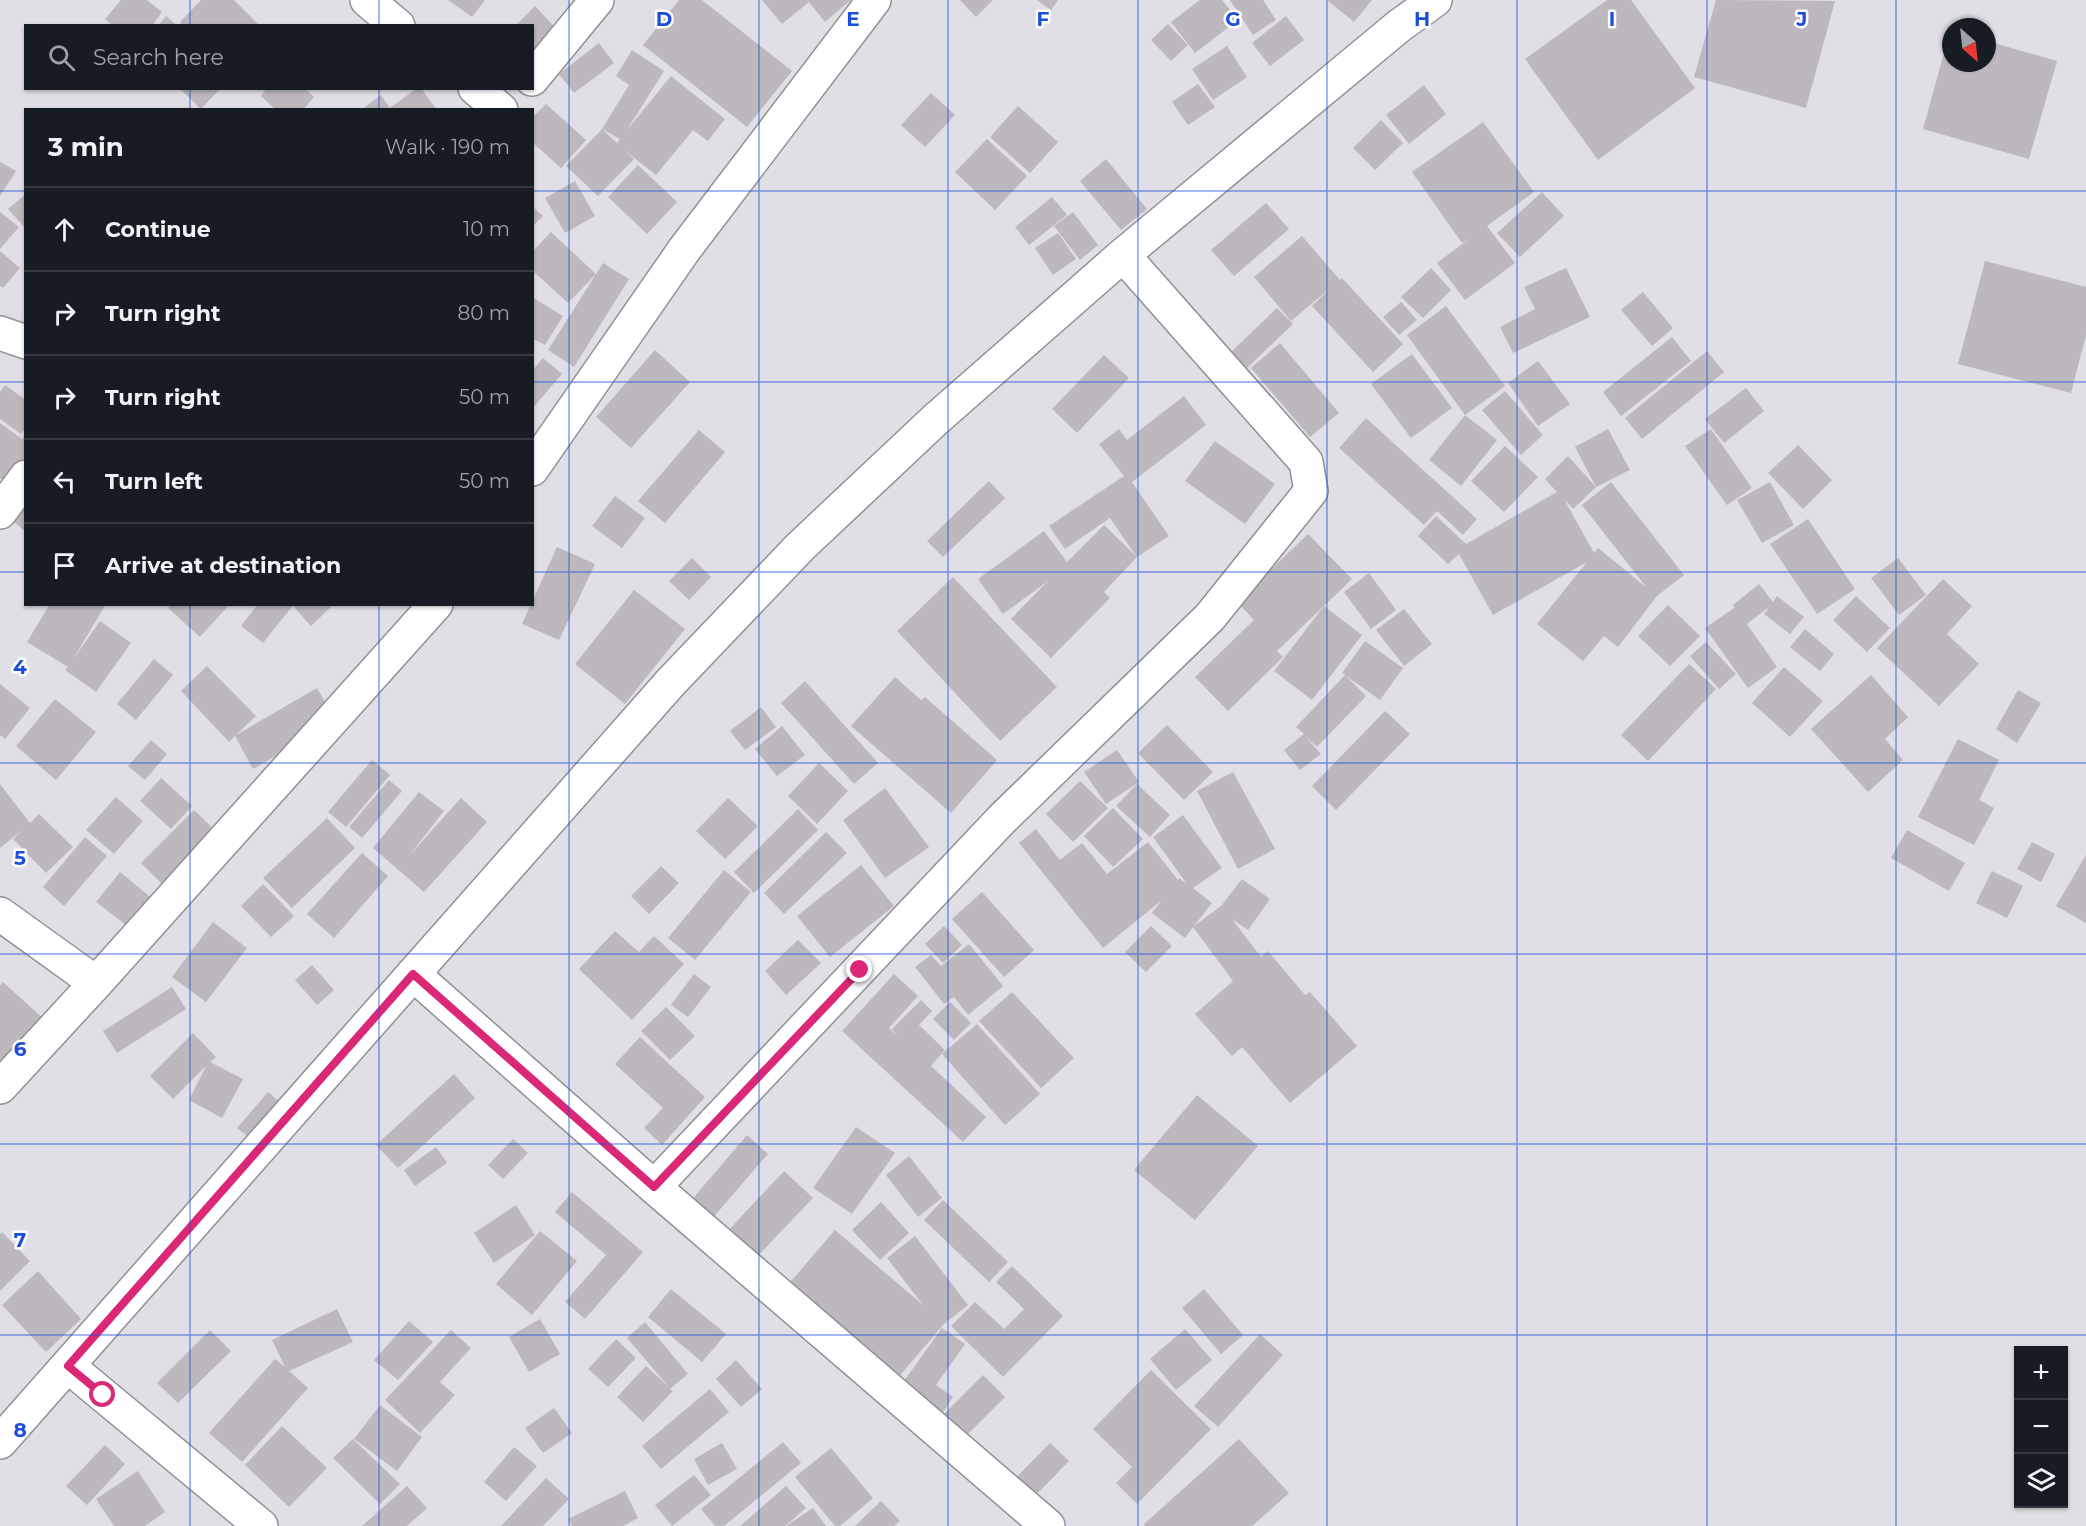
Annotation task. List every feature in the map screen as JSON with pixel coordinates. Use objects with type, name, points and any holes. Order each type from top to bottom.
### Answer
[{"type":"street","points":[[367,0],[396,24]]},
{"type":"street","points":[[534,77],[597,0]]},
{"type":"street","points":[[534,466],[684,250],[874,0]]},
{"type":"street","points":[[0,1442],[671,682],[800,547],[935,420],[1123,255],[1399,26],[1435,0]]},
{"type":"street","points":[[477,90],[499,108]]},
{"type":"street","points":[[510,108],[523,90]]},
{"type":"street","points":[[654,1187],[1002,819],[1210,618],[1311,491],[1306,462],[1123,255]]},
{"type":"street","points":[[0,333],[24,341]]},
{"type":"street","points":[[0,512],[24,480]]},
{"type":"street","points":[[0,1087],[434,606]]},
{"type":"street","points":[[0,914],[96,983]]},
{"type":"street","points":[[413,974],[654,1187],[1048,1526]]},
{"type":"street","points":[[68,1366],[261,1526]]},
{"type":"building","points":[[121,0],[147,0],[162,12],[153,24],[111,24],[105,19]]},
{"type":"building","points":[[201,0],[234,0],[258,24],[182,24],[180,22]]},
{"type":"building","points":[[448,0],[485,0],[472,17]]},
{"type":"building","points":[[679,0],[702,0],[792,71],[747,127],[643,45]]},
{"type":"building","points":[[762,0],[851,0],[825,22],[809,2],[782,24]]},
{"type":"building","points":[[960,0],[993,0],[976,17]]},
{"type":"building","points":[[1037,0],[1058,0],[1051,10]]},
{"type":"building","points":[[1200,0],[1222,0],[1238,20],[1195,53],[1171,22]]},
{"type":"building","points":[[1230,0],[1263,0],[1276,20],[1253,35]]},
{"type":"building","points":[[1327,0],[1372,0],[1354,22]]},
{"type":"building","points":[[1607,0],[1631,0],[1695,88],[1598,160],[1525,59]]},
{"type":"building","points":[[1716,0],[1835,1],[1806,108],[1694,77]]},
{"type":"building","points":[[535,6],[561,34],[534,58],[534,24],[517,24]]},
{"type":"building","points":[[166,16],[176,24],[160,24]]},
{"type":"building","points":[[1286,16],[1304,40],[1270,66],[1252,43]]},
{"type":"building","points":[[1168,24],[1188,45],[1171,61],[1151,40]]},
{"type":"building","points":[[599,43],[614,63],[574,93],[559,74]]},
{"type":"building","points":[[1996,44],[2057,61],[2029,159],[1923,129],[1942,60],[1942,72],[1996,72]]},
{"type":"building","points":[[1227,46],[1247,77],[1213,100],[1192,69]]},
{"type":"building","points":[[632,50],[664,71],[627,130],[671,76],[725,119],[708,141],[693,130],[656,175],[624,150],[634,159],[598,196],[566,166],[602,129],[629,85],[616,76]],"holes":[[[602,129],[620,139],[617,143]]]},
{"type":"building","points":[[1198,84],[1215,107],[1188,125],[1172,102]]},
{"type":"building","points":[[1424,85],[1446,114],[1409,144],[1386,115]]},
{"type":"building","points":[[181,90],[219,90],[202,108]]},
{"type":"building","points":[[266,90],[307,90],[314,97],[305,108],[274,108],[261,96]]},
{"type":"building","points":[[414,90],[422,90],[436,108],[390,108]]},
{"type":"building","points":[[931,93],[955,115],[925,147],[901,125]]},
{"type":"building","points":[[381,95],[390,108],[364,108]]},
{"type":"building","points":[[546,104],[586,140],[561,168],[534,144],[534,116]]},
{"type":"building","points":[[1018,106],[1058,142],[1030,173],[990,137]]},
{"type":"building","points":[[1381,120],[1403,143],[1375,170],[1353,148]]},
{"type":"building","points":[[1483,122],[1534,192],[1487,226],[1515,263],[1465,300],[1437,263],[1470,238],[1462,243],[1412,172]]},
{"type":"building","points":[[987,139],[1027,176],[995,210],[955,172]]},
{"type":"building","points":[[1106,159],[1147,209],[1121,230],[1080,181]]},
{"type":"building","points":[[0,162],[16,171],[0,196]]},
{"type":"building","points":[[638,165],[677,202],[647,234],[608,197]]},
{"type":"building","points":[[575,181],[595,216],[565,233],[545,198]]},
{"type":"building","points":[[1542,192],[1564,216],[1520,257],[1497,233]]},
{"type":"building","points":[[24,196],[24,227],[8,209]]},
{"type":"building","points":[[1052,197],[1067,215],[1029,245],[1015,227]]},
{"type":"building","points":[[1266,203],[1289,229],[1234,276],[1211,250]]},
{"type":"building","points":[[534,208],[543,216],[534,225]]},
{"type":"building","points":[[0,212],[19,227],[0,249]]},
{"type":"building","points":[[1073,212],[1098,245],[1080,260],[1054,226]]},
{"type":"building","points":[[551,232],[596,274],[568,303],[534,272],[534,250]]},
{"type":"building","points":[[1058,233],[1076,259],[1053,275],[1035,248]]},
{"type":"building","points":[[1302,236],[1340,280],[1342,278],[1403,344],[1373,372],[1312,306],[1329,289],[1291,321],[1254,277]]},
{"type":"building","points":[[0,251],[20,268],[3,288],[0,286]]},
{"type":"building","points":[[1985,261],[2086,287],[2086,335],[2071,393],[1958,364]]},
{"type":"building","points":[[603,263],[629,279],[574,367],[548,350]]},
{"type":"building","points":[[1431,268],[1451,290],[1423,318],[1401,297]]},
{"type":"building","points":[[1566,268],[1590,317],[1513,353],[1500,327],[1535,309],[1524,287]]},
{"type":"building","points":[[1643,292],[1673,328],[1652,346],[1621,310]]},
{"type":"building","points":[[534,298],[563,316],[545,345],[534,339]]},
{"type":"building","points":[[1401,302],[1417,320],[1399,335],[1383,317]]},
{"type":"building","points":[[1446,306],[1505,386],[1465,415],[1407,335]]},
{"type":"building","points":[[1277,308],[1293,324],[1247,368],[1231,352]]},
{"type":"building","points":[[1672,337],[1691,361],[1621,416],[1603,392]]},
{"type":"building","points":[[1280,343],[1339,413],[1310,437],[1251,368]]},
{"type":"building","points":[[655,350],[690,382],[631,448],[596,417]]},
{"type":"building","points":[[1707,351],[1724,372],[1642,439],[1625,418]]},
{"type":"building","points":[[1412,354],[1452,408],[1411,438],[1371,384]]},
{"type":"building","points":[[1104,355],[1129,378],[1077,433],[1052,409]]},
{"type":"building","points":[[543,358],[562,374],[534,407],[534,369]]},
{"type":"building","points":[[1538,361],[1570,404],[1538,426],[1508,383]]},
{"type":"building","points":[[5,385],[24,399],[24,430],[21,434],[0,419],[0,392]]},
{"type":"building","points":[[1746,388],[1764,411],[1724,443],[1705,419]]},
{"type":"building","points":[[1505,391],[1543,435],[1521,455],[1482,410]]},
{"type":"building","points":[[1184,396],[1206,425],[1132,482],[1169,536],[1137,557],[1104,592],[1110,598],[1051,658],[1011,619],[1048,581],[1003,614],[978,579],[1044,531],[1067,562],[1104,525],[1136,556],[1110,518],[1065,549],[1049,526],[1124,476],[1099,444],[1119,429],[1127,440]]},
{"type":"building","points":[[1465,415],[1497,440],[1461,486],[1429,460]]},
{"type":"building","points":[[1366,418],[1477,519],[1463,535],[1437,511],[1424,525],[1339,448]]},
{"type":"building","points":[[0,423],[22,439],[24,436],[24,480],[17,489],[0,478]]},
{"type":"building","points":[[1608,429],[1630,470],[1596,487],[1575,447]]},
{"type":"building","points":[[1711,429],[1752,488],[1727,505],[1685,446]]},
{"type":"building","points":[[699,430],[725,452],[665,523],[638,501]]},
{"type":"building","points":[[1215,441],[1275,484],[1245,524],[1185,481]]},
{"type":"building","points":[[1798,445],[1832,480],[1803,509],[1768,473]]},
{"type":"building","points":[[1505,446],[1538,477],[1504,512],[1471,481]]},
{"type":"building","points":[[1568,456],[1596,487],[1573,509],[1564,499],[1594,553],[1598,548],[1647,588],[1582,505],[1611,482],[1684,575],[1657,596],[1618,647],[1604,636],[1583,661],[1537,624],[1587,562],[1493,615],[1459,554],[1448,564],[1418,536],[1436,516],[1466,544],[1557,492],[1545,479]]},
{"type":"building","points":[[989,481],[1005,498],[943,557],[927,541]]},
{"type":"building","points":[[1770,482],[1794,525],[1762,543],[1737,500]]},
{"type":"building","points":[[615,496],[645,518],[622,548],[592,526]]},
{"type":"building","points":[[24,508],[24,530],[12,520]]},
{"type":"building","points":[[1808,519],[1855,589],[1817,614],[1770,544]]},
{"type":"building","points":[[1308,534],[1352,579],[1277,651],[1283,657],[1228,711],[1195,677],[1254,620],[1237,602]]},
{"type":"building","points":[[557,547],[595,564],[559,640],[522,624],[530,606],[534,606],[534,598]]},
{"type":"building","points":[[692,558],[711,577],[689,600],[669,581]]},
{"type":"building","points":[[1898,558],[1926,595],[1899,615],[1871,578]]},
{"type":"building","points":[[1369,573],[1396,610],[1371,629],[1344,592]]},
{"type":"building","points":[[953,577],[1057,687],[1000,741],[897,631]]},
{"type":"building","points":[[1943,579],[1972,606],[1947,634],[1979,664],[1939,706],[1877,648]]},
{"type":"building","points":[[1759,584],[1773,602],[1777,596],[1804,617],[1790,634],[1764,614],[1769,607],[1747,624],[1777,667],[1748,688],[1705,628],[1734,608],[1733,605]]},
{"type":"building","points":[[634,590],[685,629],[625,704],[575,664]]},
{"type":"building","points":[[1856,596],[1890,628],[1867,652],[1833,620]]},
{"type":"building","points":[[1668,605],[1700,636],[1670,666],[1638,636]]},
{"type":"building","points":[[49,606],[105,606],[72,661],[100,621],[131,643],[96,692],[65,670],[68,667],[27,642]]},
{"type":"building","points":[[170,606],[228,606],[200,637],[168,608]]},
{"type":"building","points":[[256,606],[292,606],[263,643],[241,626]]},
{"type":"building","points":[[295,606],[332,606],[311,626]]},
{"type":"building","points":[[1324,606],[1362,635],[1312,700],[1274,671]]},
{"type":"building","points":[[1404,609],[1432,644],[1404,666],[1376,630]]},
{"type":"building","points":[[1805,629],[1834,654],[1820,671],[1790,647]]},
{"type":"building","points":[[1365,641],[1403,668],[1380,700],[1342,673]]},
{"type":"building","points":[[1706,642],[1736,674],[1719,689],[1690,656]]},
{"type":"building","points":[[154,659],[173,675],[136,720],[117,704]]},
{"type":"building","points":[[1689,664],[1716,689],[1648,761],[1621,735]]},
{"type":"building","points":[[207,666],[256,716],[236,735],[317,688],[336,721],[253,769],[235,736],[229,742],[181,691]]},
{"type":"building","points":[[1784,667],[1823,701],[1790,737],[1752,703]]},
{"type":"building","points":[[1345,675],[1366,696],[1317,747],[1305,736],[1321,754],[1300,770],[1284,750],[1304,734],[1296,727]]},
{"type":"building","points":[[1871,675],[1908,717],[1885,739],[1903,760],[1868,792],[1811,729]]},
{"type":"building","points":[[895,677],[921,700],[925,697],[997,760],[951,813],[851,726]]},
{"type":"building","points":[[805,681],[878,763],[854,784],[781,703]]},
{"type":"building","points":[[0,684],[30,708],[5,739],[0,735]]},
{"type":"building","points":[[2018,690],[2041,703],[2017,743],[1996,729]]},
{"type":"building","points":[[55,699],[96,732],[56,780],[16,746]]},
{"type":"building","points":[[761,707],[776,727],[745,750],[730,731]]},
{"type":"building","points":[[1385,711],[1410,734],[1336,810],[1312,786]]},
{"type":"building","points":[[1167,725],[1213,772],[1184,800],[1138,753]]},
{"type":"building","points":[[782,726],[805,755],[777,776],[755,749]]},
{"type":"building","points":[[1958,739],[1999,760],[1979,800],[1994,808],[1974,845],[1918,817]]},
{"type":"building","points":[[151,740],[167,754],[145,780],[128,766]]},
{"type":"building","points":[[1117,750],[1139,782],[1106,804],[1084,772]]},
{"type":"building","points":[[372,760],[390,775],[346,827],[328,812]]},
{"type":"building","points":[[819,763],[848,791],[817,824],[788,796]]},
{"type":"building","points":[[1233,772],[1275,849],[1238,869],[1197,791]]},
{"type":"building","points":[[161,778],[192,806],[171,829],[140,801]]},
{"type":"building","points":[[389,780],[402,791],[362,838],[349,827]]},
{"type":"building","points":[[1080,781],[1108,808],[1073,842],[1046,814]]},
{"type":"building","points":[[0,784],[30,823],[39,814],[73,847],[46,873],[13,839],[22,830],[0,848]]},
{"type":"building","points":[[1137,784],[1170,815],[1150,837],[1116,806]]},
{"type":"building","points":[[885,788],[929,847],[885,878],[843,820]]},
{"type":"building","points":[[419,792],[444,811],[408,857],[461,798],[487,822],[424,892],[373,848]]},
{"type":"building","points":[[116,797],[143,821],[114,854],[86,830]]},
{"type":"building","points":[[728,798],[758,826],[725,859],[696,831]]},
{"type":"building","points":[[1113,808],[1143,839],[1113,867],[1084,836]]},
{"type":"building","points":[[798,809],[818,830],[754,893],[734,872]]},
{"type":"building","points":[[194,810],[219,834],[165,887],[141,863]]},
{"type":"building","points":[[1183,815],[1222,868],[1193,888],[1212,903],[1194,926],[1221,906],[1242,879],[1270,899],[1248,930],[1232,919],[1261,957],[1268,951],[1305,995],[1310,992],[1357,1046],[1290,1103],[1242,1047],[1232,1056],[1195,1014],[1233,981],[1193,927],[1185,938],[1152,913],[1162,900],[1103,948],[1019,843],[1036,829],[1060,860],[1082,843],[1107,874],[1148,842],[1178,880],[1179,878],[1187,884],[1153,837]]},
{"type":"building","points":[[327,818],[355,848],[292,908],[263,878]]},
{"type":"building","points":[[1907,830],[1965,863],[1949,891],[1891,858]]},
{"type":"building","points":[[826,832],[847,853],[784,914],[764,893]]},
{"type":"building","points":[[85,837],[107,856],[64,906],[43,887]]},
{"type":"building","points":[[2032,842],[2055,854],[2041,882],[2017,869]]},
{"type":"building","points":[[362,853],[388,876],[334,938],[307,914]]},
{"type":"building","points":[[2086,855],[2086,923],[2056,906]]},
{"type":"building","points":[[861,865],[894,906],[830,957],[797,916]]},
{"type":"building","points":[[661,866],[679,883],[649,914],[631,896]]},
{"type":"building","points":[[724,870],[751,892],[695,960],[668,938]]},
{"type":"building","points":[[1992,871],[2023,886],[2007,918],[1976,903]]},
{"type":"building","points":[[120,872],[154,900],[131,929],[96,902]]},
{"type":"building","points":[[263,884],[294,916],[271,937],[241,906]]},
{"type":"building","points":[[982,892],[1034,950],[1004,977],[952,919]]},
{"type":"building","points":[[213,922],[247,948],[206,1002],[172,977]]},
{"type":"building","points":[[944,926],[962,945],[943,963],[925,944]]},
{"type":"building","points":[[1151,926],[1172,946],[1146,972],[1125,952]]},
{"type":"building","points":[[615,931],[639,952],[654,936],[684,964],[632,1020],[579,969]]},
{"type":"building","points":[[798,940],[821,963],[786,995],[765,971]]},
{"type":"building","points":[[969,944],[1003,986],[968,1015],[954,997],[944,1004],[915,967],[931,955],[941,966]]},
{"type":"building","points":[[312,965],[334,990],[317,1005],[295,980]]},
{"type":"building","points":[[694,974],[711,987],[688,1017],[671,1005]]},
{"type":"building","points":[[894,974],[918,996],[889,1028],[898,1036],[892,1029],[921,1000],[932,1011],[919,1025],[945,1050],[931,1066],[986,1117],[963,1142],[842,1031]]},
{"type":"building","points":[[3,982],[47,1022],[0,1073],[0,986]]},
{"type":"building","points":[[172,987],[186,1009],[117,1053],[103,1031]]},
{"type":"building","points":[[1012,992],[1074,1058],[1041,1088],[979,1021]]},
{"type":"building","points":[[950,1002],[971,1023],[954,1040],[933,1019]]},
{"type":"building","points":[[666,1007],[695,1036],[670,1060],[641,1031]]},
{"type":"building","points":[[977,1024],[1040,1094],[1005,1125],[942,1054]]},
{"type":"building","points":[[193,1033],[216,1057],[210,1062],[243,1079],[222,1118],[189,1100],[206,1066],[173,1099],[150,1076]]},
{"type":"building","points":[[640,1037],[705,1097],[662,1145],[644,1128],[663,1108],[615,1064]]},
{"type":"building","points":[[454,1074],[475,1098],[398,1168],[376,1145]]},
{"type":"building","points":[[268,1092],[286,1107],[255,1142],[237,1128]]},
{"type":"building","points":[[1197,1095],[1258,1146],[1195,1220],[1134,1170]]},
{"type":"building","points":[[856,1127],[895,1153],[852,1214],[813,1188]]},
{"type":"building","points":[[747,1135],[768,1154],[710,1221],[689,1203]]},
{"type":"building","points":[[513,1139],[528,1153],[503,1179],[488,1165]]},
{"type":"building","points":[[436,1147],[447,1163],[415,1186],[404,1170]]},
{"type":"building","points":[[909,1156],[942,1198],[918,1217],[886,1175]]},
{"type":"building","points":[[784,1171],[813,1198],[752,1262],[724,1235]]},
{"type":"building","points":[[572,1192],[643,1252],[585,1319],[565,1302],[606,1255],[555,1212]]},
{"type":"building","points":[[943,1200],[1008,1262],[989,1282],[924,1220]]},
{"type":"building","points":[[881,1202],[909,1233],[880,1260],[852,1230]]},
{"type":"building","points":[[516,1205],[535,1235],[494,1263],[474,1233]]},
{"type":"building","points":[[835,1230],[923,1305],[887,1258],[915,1236],[968,1305],[944,1324],[896,1380],[786,1287]]},
{"type":"building","points":[[540,1231],[577,1261],[532,1315],[496,1284]]},
{"type":"building","points":[[2,1232],[30,1261],[0,1291],[0,1234]]},
{"type":"building","points":[[1012,1266],[1063,1316],[1003,1377],[951,1326],[975,1302],[1004,1329],[1024,1309],[996,1282]]},
{"type":"building","points":[[38,1271],[81,1319],[46,1352],[2,1305]]},
{"type":"building","points":[[671,1289],[726,1334],[702,1362],[648,1317]]},
{"type":"building","points":[[1204,1289],[1243,1335],[1221,1354],[1182,1308]]},
{"type":"building","points":[[337,1309],[353,1342],[289,1371],[308,1388],[242,1462],[209,1433],[275,1359],[285,1367],[272,1340]]},
{"type":"building","points":[[540,1319],[560,1354],[529,1372],[509,1337]]},
{"type":"building","points":[[409,1321],[433,1342],[398,1380],[374,1360]]},
{"type":"building","points":[[645,1322],[688,1374],[670,1389],[673,1391],[643,1422],[617,1397],[646,1366],[669,1387],[627,1338]]},
{"type":"building","points":[[942,1328],[965,1344],[936,1385],[953,1397],[940,1417],[899,1388]]},
{"type":"building","points":[[1185,1329],[1212,1360],[1176,1390],[1150,1359]]},
{"type":"building","points":[[210,1330],[231,1351],[178,1403],[157,1383]]},
{"type":"building","points":[[451,1330],[471,1348],[440,1382],[455,1395],[420,1433],[385,1400]]},
{"type":"building","points":[[1260,1334],[1283,1355],[1218,1427],[1194,1406]]},
{"type":"building","points":[[616,1339],[636,1358],[608,1387],[588,1369]]},
{"type":"building","points":[[736,1360],[762,1389],[741,1407],[716,1379]]},
{"type":"building","points":[[1151,1370],[1211,1429],[1137,1504],[1116,1483],[1132,1467],[1093,1429]]},
{"type":"building","points":[[983,1375],[1005,1397],[960,1442],[938,1420]]},
{"type":"building","points":[[710,1389],[729,1412],[661,1469],[642,1446]]},
{"type":"building","points":[[380,1405],[422,1437],[397,1471],[354,1439]]},
{"type":"building","points":[[554,1408],[572,1433],[543,1453],[525,1428]]},
{"type":"building","points":[[282,1426],[327,1468],[289,1507],[245,1465]]},
{"type":"building","points":[[353,1439],[400,1484],[380,1504],[333,1458]]},
{"type":"building","points":[[1239,1439],[1289,1493],[1252,1526],[1145,1526],[1144,1524]]},
{"type":"building","points":[[783,1442],[801,1463],[724,1526],[715,1526],[701,1509]]},
{"type":"building","points":[[722,1443],[737,1469],[708,1485],[694,1459]]},
{"type":"building","points":[[1050,1443],[1069,1461],[1027,1504],[1008,1486]]},
{"type":"building","points":[[105,1445],[125,1464],[87,1505],[66,1486]]},
{"type":"building","points":[[514,1447],[537,1466],[506,1501],[484,1482]]},
{"type":"building","points":[[831,1448],[873,1498],[840,1526],[835,1526],[795,1477]]},
{"type":"building","points":[[138,1471],[165,1512],[145,1526],[114,1526],[96,1499]]},
{"type":"building","points":[[694,1475],[711,1495],[672,1526],[655,1505]]},
{"type":"building","points":[[546,1478],[569,1499],[543,1526],[501,1526]]},
{"type":"building","points":[[407,1486],[427,1508],[407,1526],[362,1526]]},
{"type":"building","points":[[786,1486],[806,1508],[785,1526],[740,1526]]},
{"type":"building","points":[[625,1491],[638,1518],[623,1526],[572,1526],[568,1519]]},
{"type":"building","points":[[881,1501],[900,1521],[894,1526],[855,1526]]},
{"type":"building","points":[[813,1508],[826,1526],[786,1526]]},
{"type":"route","points":[[103,1395],[68,1366],[413,974],[654,1187],[860,970]]}]
